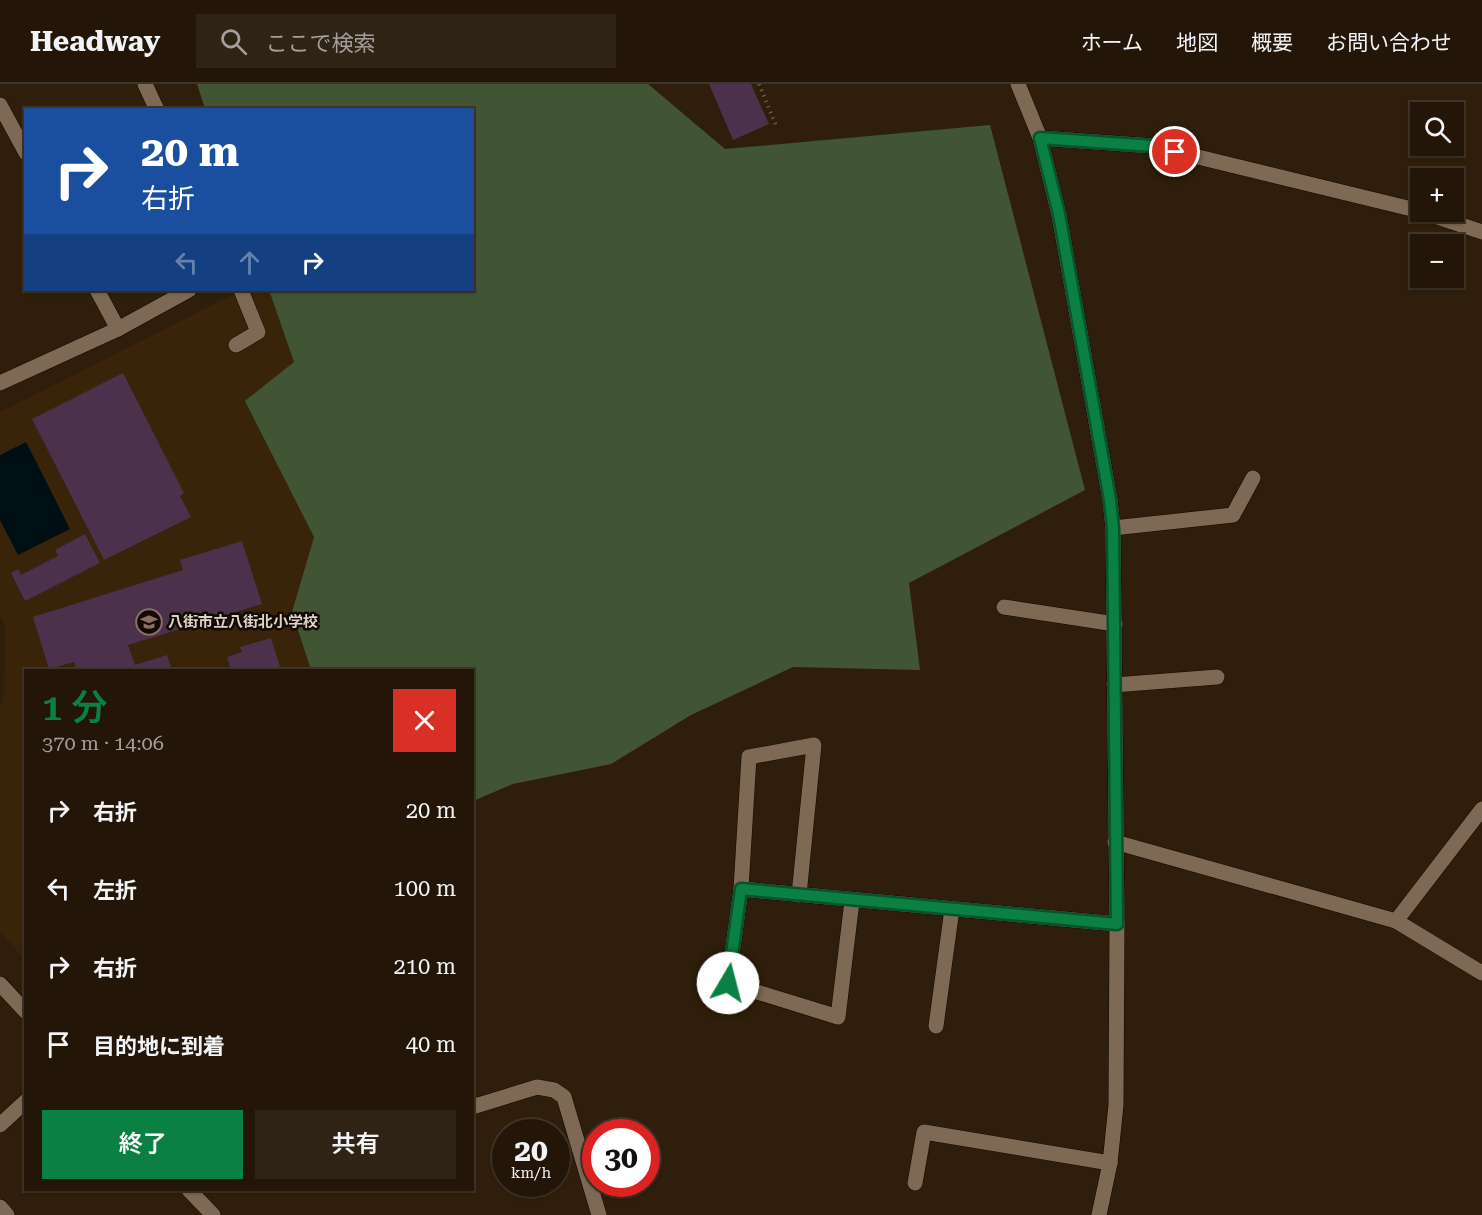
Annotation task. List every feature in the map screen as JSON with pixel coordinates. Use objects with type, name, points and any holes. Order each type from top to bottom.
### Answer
[{"type":"street","points":[[145,84],[157,108]]},
{"type":"street","points":[[1018,84],[1040,138],[1059,214],[1113,528],[1117,924],[1116,1105],[1110,1163],[1099,1215]]},
{"type":"street","points":[[0,105],[24,149]]},
{"type":"street","points":[[1040,138],[1153,146],[1410,208]]},
{"type":"street","points":[[1453,222],[1482,232]]},
{"type":"street","points":[[98,291],[118,329]]},
{"type":"street","points":[[0,383],[118,329],[187,291]]},
{"type":"street","points":[[236,345],[258,332],[241,291]]},
{"type":"street","points":[[1113,528],[1233,515],[1253,478]]},
{"type":"street","points":[[1004,607],[1115,624]]},
{"type":"street","points":[[1114,685],[1217,677]]},
{"type":"street","points":[[799,895],[814,745],[749,757],[741,889],[728,983],[838,1017],[852,901]]},
{"type":"street","points":[[1396,921],[1482,809]]},
{"type":"street","points":[[1115,842],[1396,921],[1482,973]]},
{"type":"street","points":[[741,889],[1117,924]]},
{"type":"street","points":[[936,1026],[952,909]]},
{"type":"street","points":[[0,984],[24,1010]]},
{"type":"street","points":[[474,1106],[537,1088],[554,1090],[564,1097],[599,1215]]},
{"type":"street","points":[[0,1125],[24,1103]]},
{"type":"street","points":[[915,1183],[924,1132],[1110,1163]]},
{"type":"street","points":[[190,1191],[213,1215]]},
{"type":"street","points":[[0,1207],[7,1215]]},
{"type":"path","points":[[759,84],[777,128]]},
{"type":"shaded area","name":"八街市立八街北小学校","points":[[240,291],[269,291],[294,362],[306,521],[314,537],[292,612],[311,669],[24,669],[24,959],[0,931],[0,708],[4,698],[5,628],[0,616],[0,412]]},
{"type":"shaded area","points":[[26,442],[70,529],[18,555],[0,520],[0,455]]},
{"type":"green space","points":[[197,84],[648,84],[725,149],[990,125],[1085,490],[909,583],[920,670],[793,667],[691,715],[611,764],[513,784],[474,801],[474,669],[311,669],[292,612],[314,537],[245,401],[294,362],[269,291],[474,291],[474,108],[205,108]]},
{"type":"building","points":[[709,84],[751,84],[769,124],[733,140]]},
{"type":"building","points":[[123,373],[184,493],[180,496],[191,517],[104,560],[32,419]]},
{"type":"building","points":[[85,534],[100,563],[25,601],[11,573],[18,569],[21,575],[58,556],[55,550]]},
{"type":"building","points":[[242,541],[262,604],[128,645],[135,665],[167,655],[172,669],[77,669],[74,662],[49,669],[33,617],[183,570],[180,560]]},
{"type":"building","points":[[271,638],[281,669],[223,669],[230,667],[227,657],[242,652],[240,647]]},
{"type":"place","name":"八街市立八街北小学校","points":[[149,622]]},
{"type":"route","points":[[728,983],[741,889],[1117,924],[1113,528],[1059,214],[1040,138],[1153,146],[1175,152]]}]
